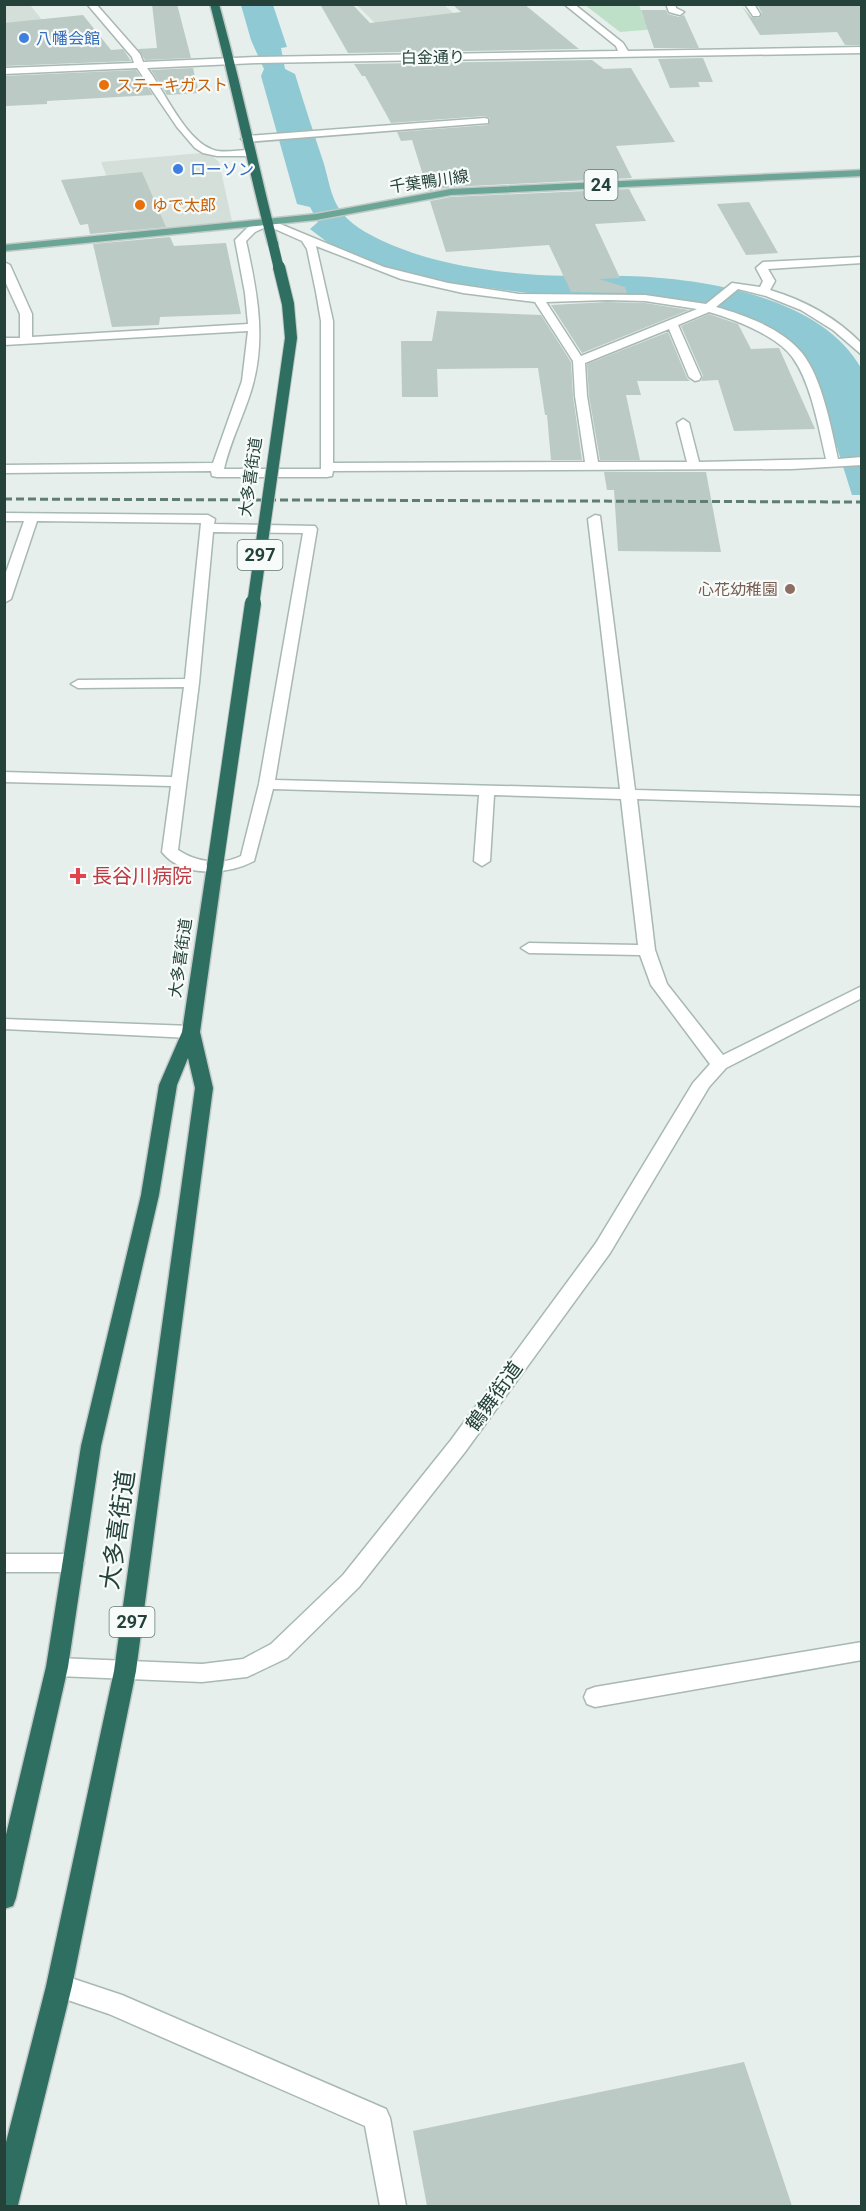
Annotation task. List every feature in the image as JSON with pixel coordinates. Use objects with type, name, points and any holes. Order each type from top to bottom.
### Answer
[{"type":"highway","name":"大多喜街道","points":[[4,1898],[57,1667],[91,1446],[150,1195],[168,1085],[191,1032],[291,338],[288,304],[249,153],[215,5]]},
{"type":"highway","name":"大多喜街道","points":[[4,2205],[59,1986],[125,1671],[204,1088],[191,1032]]},
{"type":"main road","name":"千葉鴨川線","points":[[4,248],[316,217],[417,198],[471,191],[861,173]]},
{"type":"street","points":[[91,4],[136,57],[189,136],[205,151],[249,153]]},
{"type":"street","points":[[568,4],[620,45],[624,53]]},
{"type":"street","points":[[670,4],[672,10],[680,12]]},
{"type":"street","points":[[748,4],[756,14]]},
{"type":"street","name":"白金通り","points":[[4,71],[285,59],[861,50]]},
{"type":"street","points":[[246,139],[485,121]]},
{"type":"street","points":[[306,240],[312,249],[327,321],[327,473],[218,473],[218,467],[248,380],[254,327],[254,301],[240,240],[251,230],[268,222],[290,230],[306,240],[407,277],[507,296],[640,297],[708,308],[747,321],[767,331],[797,356],[805,371],[836,464]]},
{"type":"street","points":[[762,292],[769,281],[762,268],[767,264],[861,260]]},
{"type":"street","points":[[4,265],[27,314],[26,340]]},
{"type":"street","points":[[579,361],[708,308],[736,285],[762,292],[818,316],[842,333],[861,351]]},
{"type":"street","points":[[539,298],[543,308],[579,361],[581,396],[592,466]]},
{"type":"street","points":[[672,323],[695,377]]},
{"type":"street","points":[[4,342],[254,327]]},
{"type":"street","points":[[683,423],[694,466]]},
{"type":"street","points":[[326,467],[694,466],[836,464],[861,461]]},
{"type":"street","points":[[4,470],[218,467]]},
{"type":"street","points":[[4,517],[208,519],[207,528],[192,683],[170,852],[188,864],[235,865],[249,858],[267,784],[310,530],[207,528]]},
{"type":"street","points":[[4,599],[32,517]]},
{"type":"street","points":[[595,519],[626,794],[647,950],[659,985],[720,1064]]},
{"type":"street","points":[[78,684],[192,683]]},
{"type":"street","points":[[4,777],[179,782]]},
{"type":"street","points":[[267,784],[861,801]]},
{"type":"street","points":[[482,861],[487,790]]},
{"type":"street","points":[[529,948],[647,950]]},
{"type":"street","name":"鶴舞街道","points":[[57,1667],[125,1671],[225,1671],[247,1668],[279,1651],[351,1581],[458,1446],[603,1248],[702,1083],[720,1064],[861,992]]},
{"type":"street","points":[[4,1024],[191,1032]]},
{"type":"street","points":[[4,1563],[73,1563]]},
{"type":"street","points":[[595,1697],[861,1651]]},
{"type":"street","points":[[59,1986],[113,2003],[377,2118],[393,2206]]},
{"type":"shaded area","points":[[5,5],[30,5],[63,46],[5,63]]},
{"type":"shaded area","points":[[357,5],[444,5],[493,47],[401,49]]},
{"type":"shaded area","points":[[201,153],[211,155],[219,162],[232,221],[129,232],[101,162]]},
{"type":"green space","points":[[585,5],[639,5],[644,19],[657,29],[620,32]]},
{"type":"water","points":[[241,5],[273,5],[287,47],[281,48],[285,69],[295,74],[333,198],[347,219],[372,236],[419,255],[490,270],[538,275],[656,278],[723,287],[789,308],[818,324],[842,343],[861,368],[861,495],[852,495],[812,368],[798,348],[780,334],[720,308],[676,299],[623,295],[535,294],[437,281],[373,264],[327,242],[310,229],[318,222],[310,207],[297,204],[261,76],[264,69],[251,40]]},
{"type":"building","points":[[152,4],[177,4],[191,58],[145,60],[138,49],[157,48]]},
{"type":"building","points":[[320,4],[352,4],[370,23],[461,12],[452,4],[524,4],[579,49],[348,53]]},
{"type":"building","points":[[861,4],[861,45],[845,45],[837,32],[760,35],[742,6],[751,17],[759,18],[762,13],[758,6]]},
{"type":"building","points":[[641,10],[666,10],[668,14],[679,17],[684,15],[699,48],[654,48]]},
{"type":"building","points":[[83,15],[111,50],[123,49],[131,61],[4,66],[4,23]]},
{"type":"building","points":[[703,58],[713,82],[698,82],[700,87],[670,88],[658,59]]},
{"type":"building","points":[[592,60],[604,69],[631,68],[675,142],[616,146],[632,178],[451,187],[428,191],[412,140],[401,141],[397,132],[488,125],[490,118],[485,116],[391,123],[365,76],[362,76],[354,64]]},
{"type":"building","points":[[193,68],[199,93],[167,95],[151,70]]},
{"type":"building","points":[[136,70],[153,95],[47,101],[47,104],[6,106],[4,76]]},
{"type":"building","points":[[142,172],[166,227],[90,234],[88,224],[80,225],[61,180]]},
{"type":"building","points":[[629,189],[646,221],[595,224],[620,278],[599,279],[625,287],[627,293],[571,292],[549,245],[446,252],[430,201],[451,197]]},
{"type":"building","points":[[749,202],[778,253],[746,255],[717,204]]},
{"type":"building","points":[[170,237],[174,246],[226,243],[241,314],[160,317],[159,325],[112,327],[93,244]]},
{"type":"building","points":[[607,302],[645,303],[689,310],[582,353],[551,305]]},
{"type":"building","points":[[437,311],[541,315],[571,362],[573,396],[582,460],[551,460],[547,415],[545,415],[538,368],[437,369],[438,397],[402,397],[401,341],[432,341]]},
{"type":"building","points":[[709,314],[738,324],[751,349],[779,348],[815,429],[734,431],[718,380],[701,381],[703,376],[681,326]]},
{"type":"building","points":[[668,332],[690,381],[637,381],[641,395],[626,395],[640,460],[600,460],[589,396],[587,364]]},
{"type":"building","points":[[604,472],[706,472],[721,552],[618,551],[614,490],[607,490]]},
{"type":"building","points":[[744,2062],[792,2206],[427,2206],[413,2131]]},
{"type":"railway","points":[[4,499],[862,502]]},
{"type":"place","name":"八幡会館","points":[[24,38]]},
{"type":"place","name":"ステーキガスト","points":[[104,85]]},
{"type":"place","name":"ローソン","points":[[178,169]]},
{"type":"place","name":"ゆで太郎","points":[[140,205]]},
{"type":"place","name":"心花幼稚園","points":[[790,589]]},
{"type":"place","name":"長谷川病院","points":[[78,876]]}]
